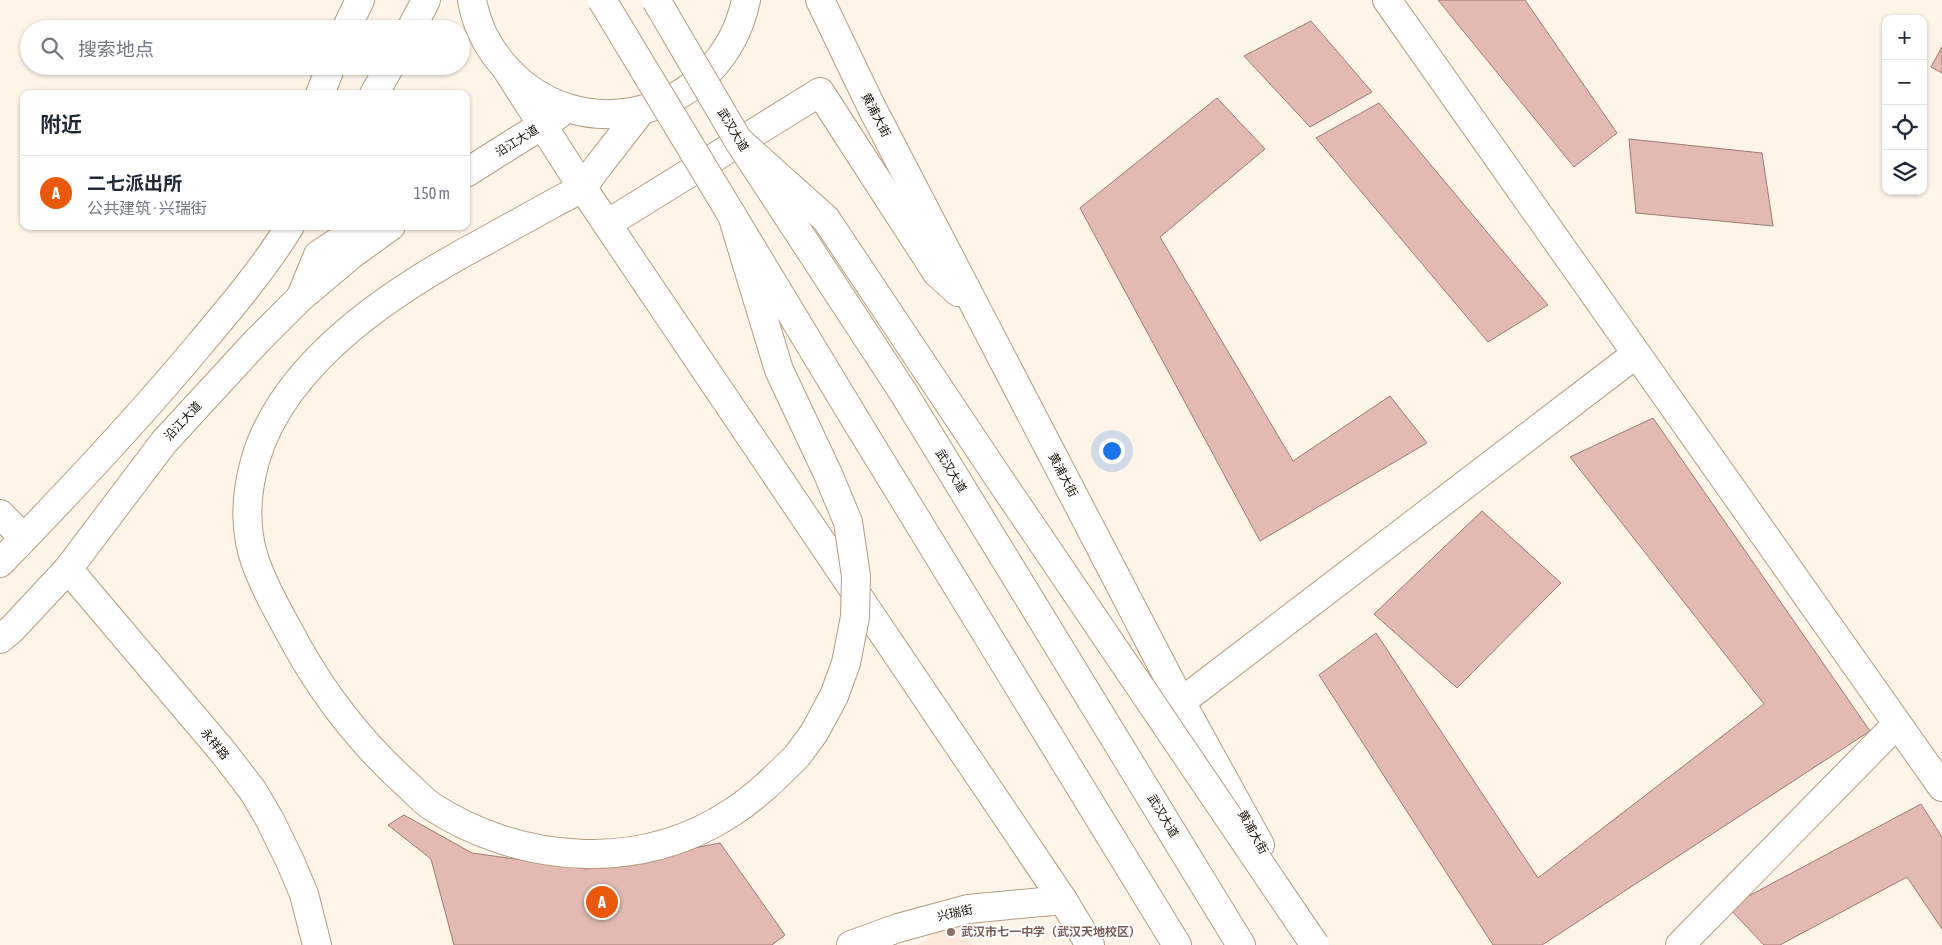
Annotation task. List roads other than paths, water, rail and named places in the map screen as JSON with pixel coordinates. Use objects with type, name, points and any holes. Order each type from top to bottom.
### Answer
[{"type":"main road","points":[[350,20],[360,0]]},
{"type":"main road","points":[[416,20],[426,0]]},
{"type":"main road","points":[[472,0],[481,30],[492,51],[507,70],[582,187],[1063,900],[1090,945]]},
{"type":"main road","points":[[602,0],[858,424],[1178,945]]},
{"type":"main road","name":"武汉大道","points":[[656,0],[738,140],[903,392],[1241,945]]},
{"type":"main road","points":[[507,70],[525,86],[546,100],[569,108],[592,114],[617,114],[641,111],[664,104],[685,92],[704,77],[721,59],[734,39],[746,0]]},
{"type":"main road","name":"黄浦大街","points":[[820,0],[872,108],[1181,702],[1315,945]]},
{"type":"main road","points":[[1387,0],[1942,787]]},
{"type":"main road","points":[[322,90],[327,75]]},
{"type":"main road","points":[[376,90],[385,75]]},
{"type":"main road","points":[[607,224],[820,92],[937,272],[977,310]]},
{"type":"main road","name":"沿江大道","points":[[470,171],[569,108]]},
{"type":"main road","points":[[641,111],[582,187],[443,263],[384,302],[334,343],[310,368],[275,413],[255,461],[250,489],[249,541],[254,559],[279,613],[308,665],[348,720],[389,769],[429,805],[476,829],[526,848],[574,854],[625,853],[670,844],[698,832],[729,815],[763,790],[797,756],[814,733],[834,696],[846,663],[855,617],[856,576],[848,522],[828,474],[779,370],[732,215]]},
{"type":"main road","points":[[738,140],[826,219],[1315,945]]},
{"type":"main road","points":[[242,295],[266,230]]},
{"type":"main road","points":[[0,563],[120,437],[242,295],[287,230]]},
{"type":"main road","points":[[300,298],[318,255],[356,230]]},
{"type":"main road","name":"沿江大道","points":[[0,639],[12,630],[68,569],[164,442],[257,341],[300,298],[351,255],[385,230]]},
{"type":"main road","points":[[1181,702],[1636,354]]},
{"type":"main road","points":[[0,514],[24,538]]},
{"type":"main road","name":"永祥路","points":[[68,569],[223,752],[253,791],[290,860],[304,894],[317,945]]},
{"type":"main road","points":[[1680,945],[1897,724]]},
{"type":"main road","name":"兴瑞街","points":[[851,945],[898,928],[968,909],[1063,900]]},
{"type":"place","name":"二七派出所","points":[[602,902]]},
{"type":"place","name":"武汉市七一中学（武汉天地校区）","points":[[951,932]]}]
